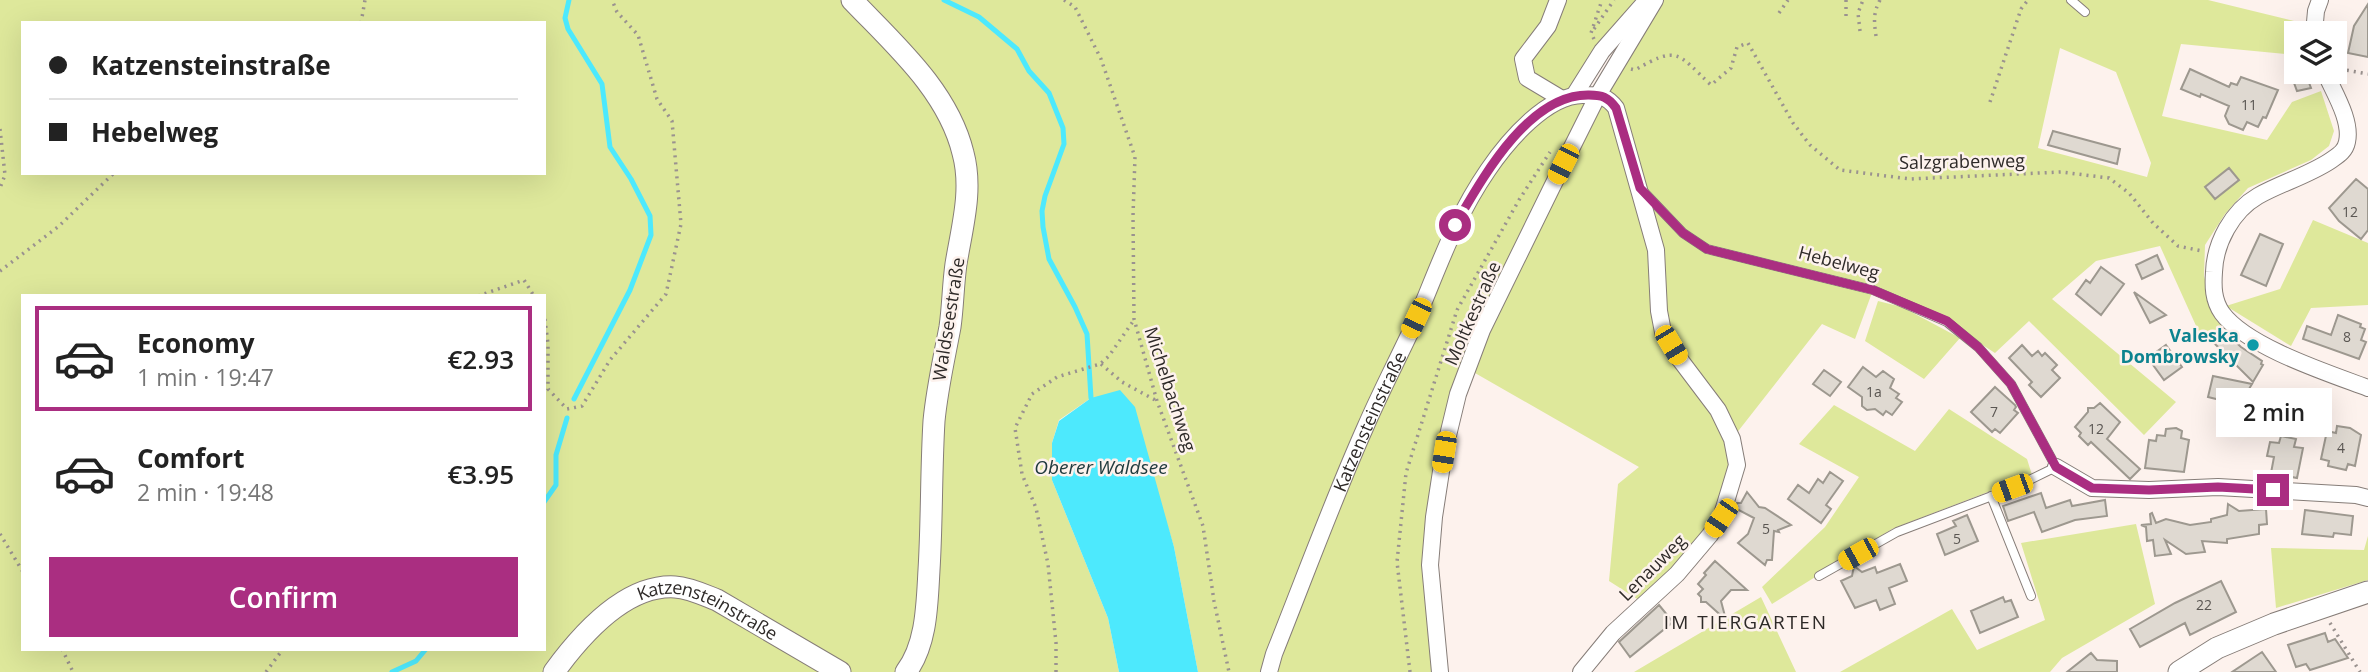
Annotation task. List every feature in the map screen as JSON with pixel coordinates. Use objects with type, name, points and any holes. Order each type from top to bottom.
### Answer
[{"type":"street","name":"Waldseestraße","points":[[852,0],[916,68],[938,98],[955,128],[964,155],[967,202],[934,424],[925,625],[913,663],[906,672]]},
{"type":"street","points":[[1558,0],[1548,26],[1523,59],[1527,78],[1569,97],[1598,95]]},
{"type":"street","name":"Katzensteinstraße","points":[[1269,672],[1365,429],[1455,225],[1489,169],[1513,139],[1530,120],[1569,97],[1602,51],[1647,0]]},
{"type":"street","name":"Moltkestraße","points":[[1440,672],[1430,565],[1444,452],[1458,394],[1482,330],[1598,95],[1655,0]]},
{"type":"street","points":[[2315,21],[2320,0]]},
{"type":"street","points":[[2330,84],[2347,124],[2348,141],[2344,149],[2319,168],[2255,197],[2232,219],[2215,254],[2213,290],[2221,311],[2236,327],[2257,341],[2322,371],[2368,388]]},
{"type":"street","name":"Hebelweg","points":[[1598,95],[1609,99],[1616,108],[1656,250]]},
{"type":"street","name":"Lenauweg","points":[[1581,672],[1613,633],[1677,574],[1710,536],[1721,518],[1737,466],[1732,439],[1718,410],[1678,357],[1663,332],[1658,311],[1656,250]]},
{"type":"street","points":[[2056,467],[2092,488],[2149,490],[2218,487],[2356,495],[2368,498]]},
{"type":"street","name":"Katzensteinstraße","points":[[554,672],[585,636],[610,613],[637,595],[663,587],[695,591],[717,600],[840,672]]},
{"type":"street","points":[[2179,672],[2217,648],[2318,608],[2368,592]]},
{"type":"lane","points":[[2071,0],[2085,12]]},
{"type":"lane","name":"Hebelweg","points":[[1640,188],[1683,233],[1707,249],[1873,290],[1947,321],[1978,347],[2011,384],[2056,467]]},
{"type":"lane","points":[[1819,576],[1897,532],[1991,496],[2056,467]]},
{"type":"lane","points":[[1991,496],[2031,596]]},
{"type":"path","points":[[362,21],[365,0]]},
{"type":"path","points":[[546,328],[548,389],[567,409],[582,407],[610,360],[666,294],[681,224],[672,121],[657,99],[638,35],[617,12],[612,0]]},
{"type":"path","name":"Michelbachweg","points":[[1064,0],[1075,7],[1101,59],[1135,158],[1134,319],[1157,401],[1203,526],[1214,601],[1229,672]]},
{"type":"path","points":[[1591,33],[1614,0]]},
{"type":"path","points":[[1779,13],[1788,0]]},
{"type":"path","points":[[1846,0],[1846,20]]},
{"type":"path","points":[[1860,31],[1858,13],[1863,0]]},
{"type":"path","points":[[1990,102],[2021,9],[2028,0]]},
{"type":"path","points":[[1876,36],[1873,20],[1877,1]]},
{"type":"path","name":"Salzgrabenweg","points":[[1635,70],[1660,55],[1675,54],[1711,85],[1731,68],[1737,47],[1748,43],[1793,123],[1810,145],[1840,170],[1910,179],[2061,172],[2109,178],[2129,193],[2153,223],[2178,246],[2215,254]]},
{"type":"path","points":[[2347,70],[2368,74]]},
{"type":"path","points":[[0,129],[5,175],[0,188]]},
{"type":"path","points":[[0,271],[60,226],[112,175]]},
{"type":"path","points":[[484,294],[524,281],[533,294]]},
{"type":"path","points":[[1056,672],[1056,643],[1048,564],[1036,508],[1022,474],[1015,428],[1032,394],[1057,377],[1097,365],[1109,356],[1134,319]]},
{"type":"path","points":[[1097,365],[1157,401]]},
{"type":"path","points":[[0,534],[21,569]]},
{"type":"path","points":[[2318,608],[2335,629],[2360,672]]},
{"type":"path","points":[[63,651],[73,672]]},
{"type":"path","points":[[266,672],[282,651]]},
{"type":"green space","points":[[0,0],[1647,0],[1576,94],[1598,95],[1655,0],[2208,0],[2294,21],[2284,21],[2284,54],[2181,44],[2162,116],[2267,140],[2292,102],[2321,91],[2334,131],[2329,146],[2311,160],[2248,188],[2225,214],[2205,245],[2204,276],[2212,303],[2229,326],[2202,339],[2160,246],[2096,261],[2052,299],[2176,402],[2144,435],[2029,321],[1995,353],[1947,322],[1873,290],[1855,339],[1822,324],[1732,439],[1737,465],[1721,518],[1645,604],[1609,581],[1618,484],[1639,467],[1468,369],[1434,517],[1440,672],[1198,672],[1174,547],[1153,478],[1091,398],[1059,420],[1052,443],[1052,480],[1108,618],[1119,672],[0,672]],"holes":[[[2060,48],[2116,72],[2151,163],[2147,177],[2038,148]]]},
{"type":"green space","points":[[2313,220],[2368,243],[2368,305],[2311,308],[2291,346],[2226,306],[2280,289]]},
{"type":"green space","points":[[1878,301],[1902,307],[1960,338],[1924,379],[1865,341]]},
{"type":"green space","points":[[1834,405],[1915,451],[1949,409],[2027,459],[2032,475],[1892,529],[1772,604],[1762,587],[1825,527],[1859,477],[1799,444]]},
{"type":"green space","points":[[2136,524],[2155,604],[2062,658],[2050,672],[1840,672],[1952,609],[1977,650],[2045,620],[2021,543]]},
{"type":"green space","points":[[2368,536],[2368,580],[2276,608],[2271,548],[2364,550]]},
{"type":"green space","points":[[1761,597],[1796,672],[1634,672]]},
{"type":"water","name":"Oberer Waldsee","points":[[1120,390],[1135,407],[1174,547],[1198,672],[1119,672],[1108,618],[1052,480],[1052,443],[1059,421],[1091,398]]},
{"type":"building","points":[[2368,4],[2368,57],[2348,53],[2354,26]]},
{"type":"building","points":[[2190,69],[2229,87],[2231,83],[2237,85],[2241,77],[2278,90],[2266,118],[2263,117],[2258,127],[2247,122],[2243,130],[2229,124],[2225,116],[2229,106],[2181,89]]},
{"type":"building","points":[[2294,84],[2310,84],[2311,88],[2297,91]]},
{"type":"building","points":[[2053,131],[2120,149],[2117,164],[2048,145]]},
{"type":"building","points":[[2229,168],[2239,180],[2215,199],[2205,187]]},
{"type":"building","points":[[2356,179],[2368,189],[2368,230],[2361,239],[2339,221],[2329,208]]},
{"type":"building","points":[[2260,234],[2283,244],[2266,286],[2241,275]]},
{"type":"building","points":[[2157,255],[2163,269],[2142,279],[2136,265]]},
{"type":"building","points":[[2101,267],[2124,284],[2101,315],[2076,294],[2086,280],[2090,283]]},
{"type":"building","points":[[2134,292],[2166,315],[2150,323]]},
{"type":"building","points":[[2338,315],[2361,324],[2360,327],[2365,329],[2361,340],[2366,342],[2359,359],[2303,339],[2307,326],[2331,335]]},
{"type":"building","points":[[2226,333],[2262,361],[2263,365],[2253,382],[2215,344]]},
{"type":"building","points":[[2022,345],[2032,356],[2038,351],[2042,356],[2045,353],[2057,365],[2052,370],[2060,378],[2041,397],[2029,385],[2032,382],[2009,358]]},
{"type":"building","points":[[2166,345],[2182,367],[2164,380],[2148,358]]},
{"type":"building","points":[[1863,367],[1876,377],[1883,371],[1894,379],[1890,388],[1899,394],[1896,398],[1902,402],[1892,415],[1886,411],[1883,415],[1875,409],[1867,410],[1862,406],[1862,397],[1848,387]]},
{"type":"building","points":[[1824,370],[1841,382],[1830,396],[1813,384]]},
{"type":"building","points":[[2213,376],[2252,384],[2249,389],[2257,391],[2252,413],[2222,407],[2224,401],[2208,397]]},
{"type":"building","points":[[1995,387],[2015,405],[2014,410],[2018,413],[2000,433],[1995,429],[1992,432],[1971,412]]},
{"type":"building","points":[[2100,403],[2120,422],[2107,439],[2140,469],[2130,479],[2091,442],[2088,445],[2075,427],[2088,412],[2088,408],[2094,408]]},
{"type":"building","points":[[2337,426],[2350,428],[2361,435],[2355,466],[2348,464],[2346,470],[2328,466],[2329,461],[2321,459],[2327,431],[2336,433]]},
{"type":"building","points":[[2176,428],[2182,431],[2181,438],[2189,440],[2184,472],[2145,468],[2149,440],[2156,441],[2157,435],[2165,436],[2166,429]]},
{"type":"building","points":[[2281,436],[2296,439],[2294,447],[2303,448],[2297,478],[2271,473],[2274,457],[2267,456],[2270,442],[2279,443]]},
{"type":"building","points":[[1830,472],[1843,481],[1826,505],[1831,509],[1821,523],[1788,499],[1798,485],[1809,493],[1818,479],[1823,483]]},
{"type":"building","points":[[1747,492],[1759,507],[1791,525],[1778,530],[1779,532],[1774,531],[1772,560],[1767,560],[1765,565],[1738,543],[1748,534],[1754,518],[1735,508]]},
{"type":"building","points":[[2041,493],[2046,508],[2070,500],[2072,506],[2105,500],[2107,516],[2075,520],[2042,532],[2034,512],[2008,521],[2003,506]]},
{"type":"building","points":[[2228,504],[2239,511],[2266,509],[2267,524],[2259,525],[2259,534],[2227,539],[2227,543],[2202,541],[2205,552],[2186,554],[2165,540],[2171,554],[2155,556],[2153,540],[2147,541],[2146,527],[2141,525],[2151,524],[2150,514],[2152,513],[2156,523],[2166,519],[2190,525],[2211,522],[2211,519],[2227,515]]},
{"type":"building","points":[[2305,510],[2353,516],[2351,535],[2334,533],[2333,537],[2302,534]]},
{"type":"building","points":[[1967,515],[1978,541],[1945,555],[1937,534],[1956,526],[1953,521]]},
{"type":"building","points":[[1715,561],[1747,590],[1731,590],[1721,601],[1726,620],[1706,602],[1701,602],[1698,594],[1703,589],[1698,584]]},
{"type":"building","points":[[1900,564],[1907,581],[1889,588],[1895,604],[1880,610],[1876,600],[1855,608],[1841,581],[1852,576],[1854,566],[1862,572],[1875,567],[1877,573]]},
{"type":"building","points":[[2221,581],[2236,612],[2190,635],[2185,623],[2140,647],[2130,629]]},
{"type":"building","points":[[2003,597],[2005,602],[2011,600],[2018,617],[1980,633],[1971,611]]},
{"type":"building","points":[[1659,605],[1673,622],[1630,657],[1619,642]]},
{"type":"building","points":[[2325,633],[2328,642],[2335,639],[2348,658],[2310,670],[2306,664],[2296,667],[2288,645]]},
{"type":"building","points":[[2262,652],[2276,672],[2232,672]]},
{"type":"building","points":[[2091,653],[2097,660],[2117,661],[2117,672],[2067,672]]},
{"type":"waterway","points":[[569,0],[565,18],[568,29],[602,84],[610,147],[631,179],[650,216],[651,235],[630,290],[574,399]]},
{"type":"waterway","points":[[944,0],[979,17],[1017,49],[1029,71],[1049,93],[1063,128],[1064,144],[1045,196],[1043,227],[1049,259],[1087,334],[1091,398]]},
{"type":"waterway","points":[[546,499],[556,485],[556,455],[567,418]]},
{"type":"waterway","points":[[392,672],[416,661],[424,651]]},
{"type":"place","name":"Valeska Dombrowsky","points":[[2253,345]]},
{"type":"district","name":"IM TIERGARTEN","points":[[1746,622]]},
{"type":"route","points":[[1455,225],[1489,169],[1530,120],[1562,99],[1575,94],[1598,95],[1609,99],[1616,108],[1640,188],[1683,233],[1707,249],[1873,290],[1947,321],[1978,347],[2011,384],[2056,467],[2092,488],[2149,490],[2218,487],[2273,490]]}]
